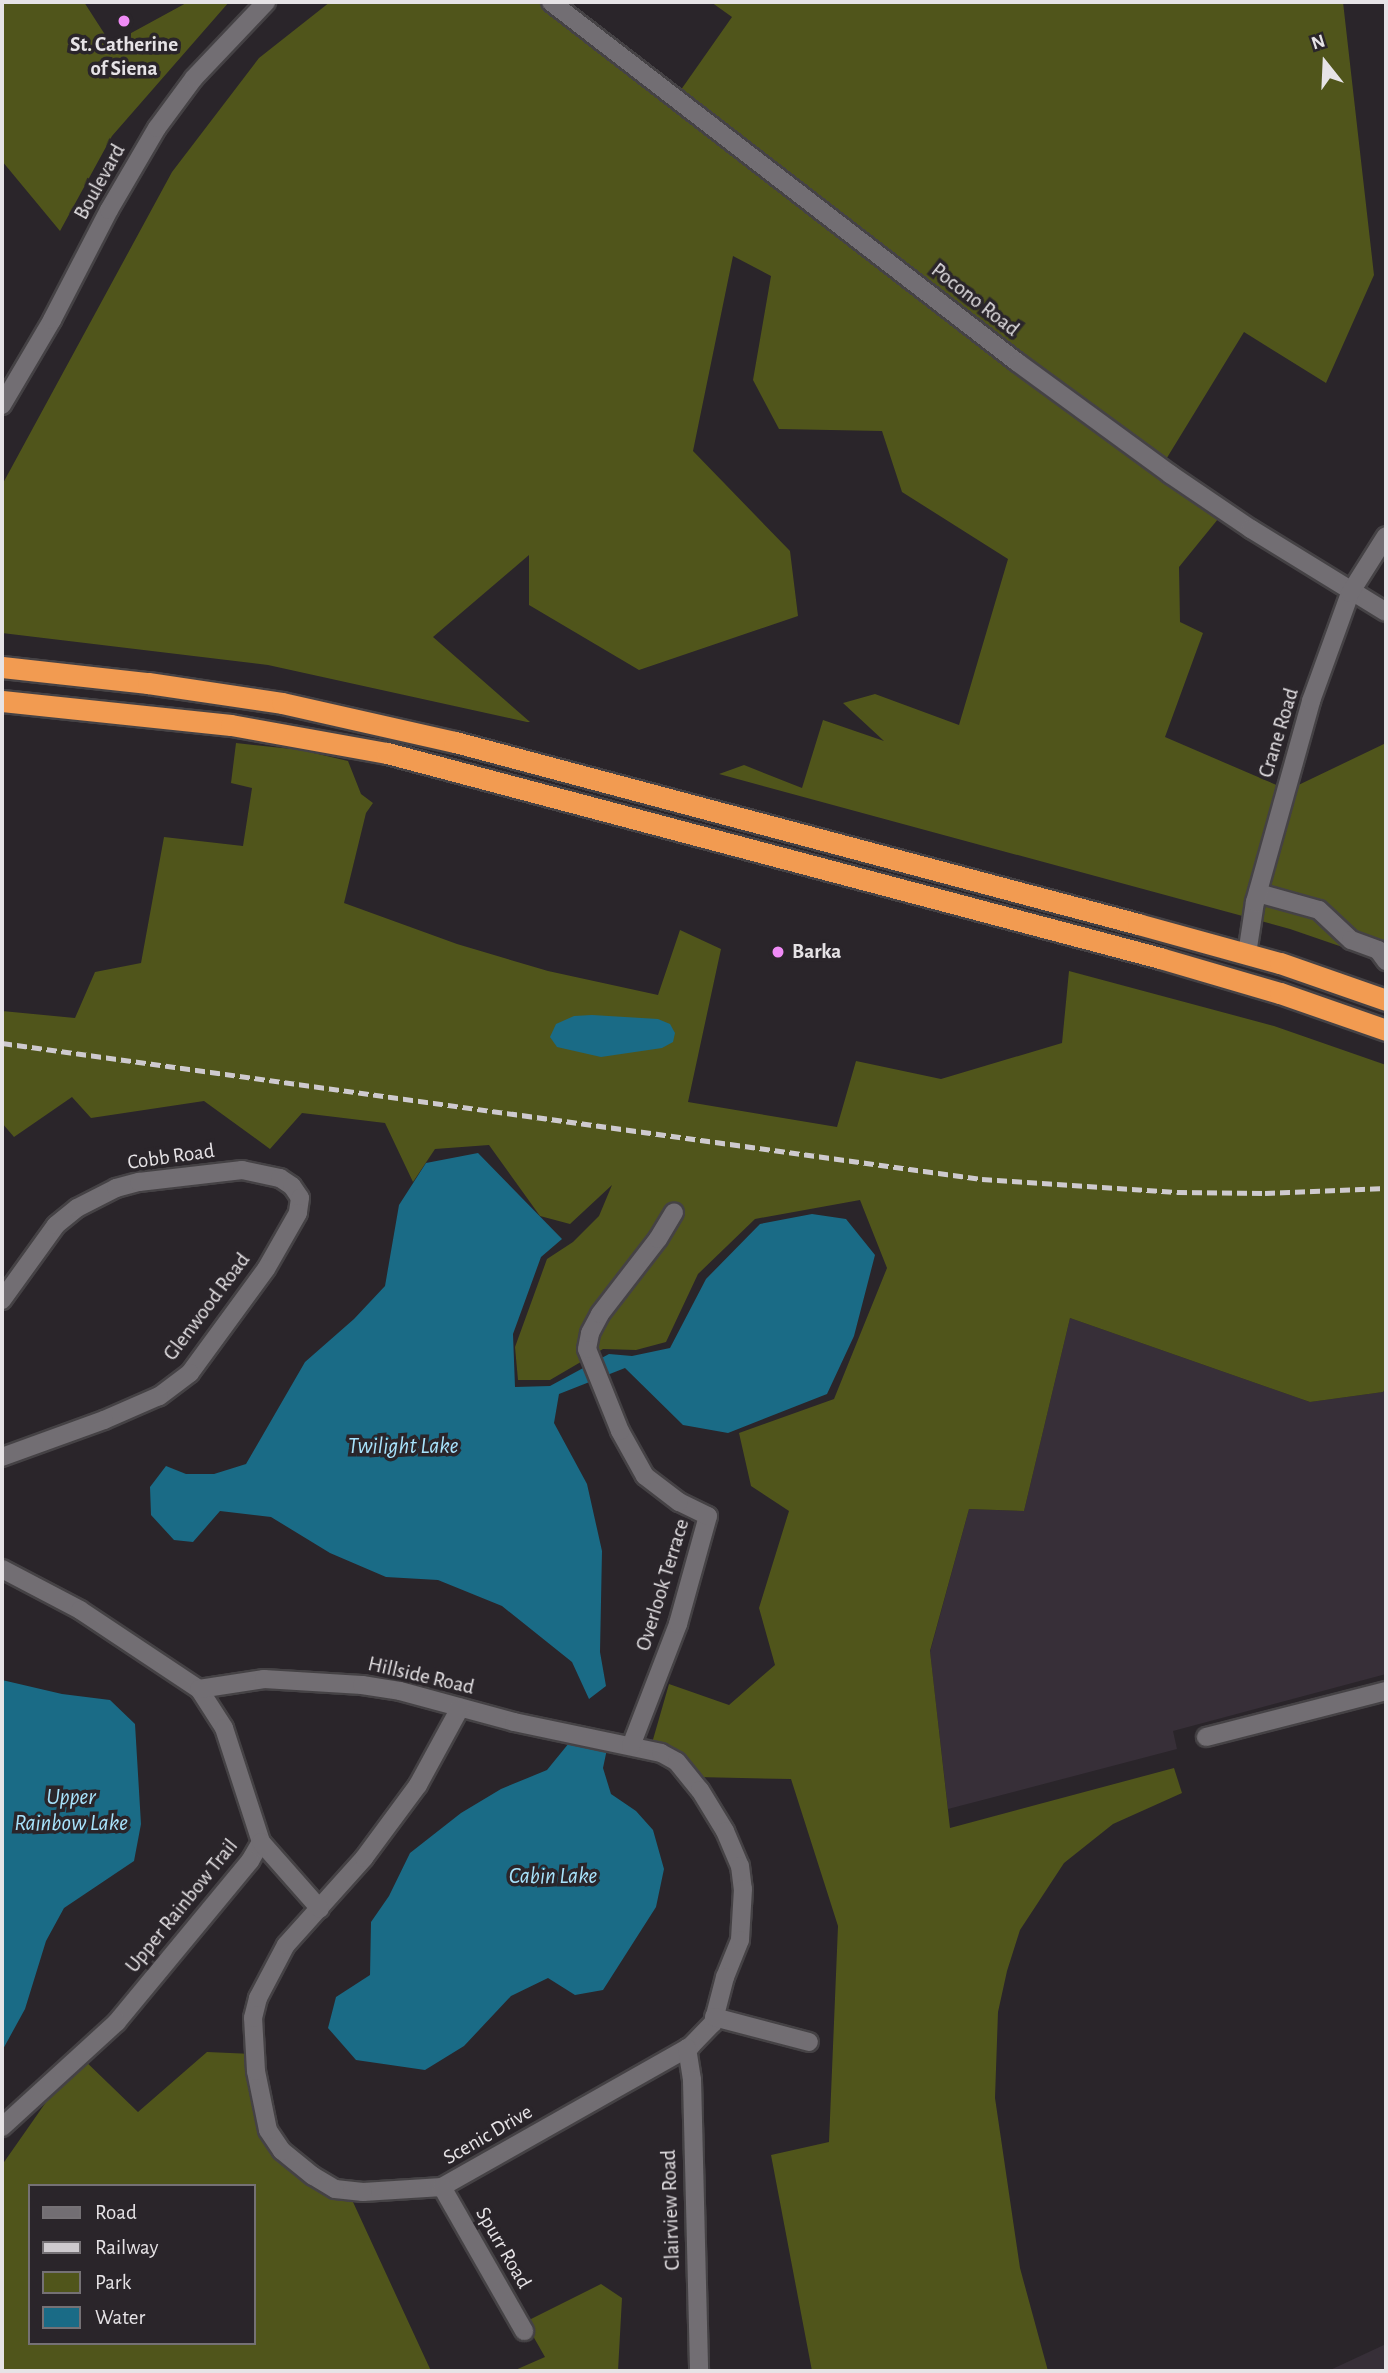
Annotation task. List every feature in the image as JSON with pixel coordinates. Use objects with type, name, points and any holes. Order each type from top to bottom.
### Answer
[{"type":"highway","points":[[2,667],[148,683],[282,703],[455,742],[1247,954],[1386,1000]]},
{"type":"highway","points":[[2,701],[204,721],[387,753],[1173,962],[1280,993],[1386,1030]]},
{"type":"street","name":"Boulevard","points":[[2,405],[52,320],[109,210],[157,128],[194,78],[266,2]]},
{"type":"street","name":"Pocono Road","points":[[551,2],[1028,370],[1170,474],[1350,593],[1386,612]]},
{"type":"street","name":"Crane Road","points":[[1247,954],[1258,893],[1294,757],[1350,593],[1386,536]]},
{"type":"street","points":[[1258,893],[1319,909],[1351,940],[1378,950],[1386,961]]},
{"type":"street","name":"Cobb Road","points":[[2,1300],[56,1225],[77,1208],[116,1188],[139,1182],[242,1170],[280,1178],[292,1186],[300,1200]]},
{"type":"street","name":"Glenwood Road","points":[[2,1457],[104,1420],[159,1396],[190,1373],[266,1269],[299,1213],[300,1200]]},
{"type":"street","name":"Overlook Terrace","points":[[631,1746],[678,1624],[708,1516],[679,1502],[645,1476],[620,1431],[587,1349],[590,1333],[600,1314],[658,1239],[674,1212]]},
{"type":"street","name":"Upper Rainbow Trail","points":[[2,1569],[80,1610],[199,1689],[224,1728],[261,1842],[250,1861],[117,2022],[2,2127]]},
{"type":"street","name":"Hillside Road","points":[[199,1689],[264,1679],[362,1685],[631,1746]]},
{"type":"street","points":[[1206,1737],[1386,1690]]},
{"type":"street","name":"Scenic Drive","points":[[460,1708],[418,1785],[320,1909],[286,1945],[274,1963],[253,2018],[256,2071],[268,2130],[282,2151],[335,2189],[363,2192],[442,2188],[687,2048],[713,2023],[725,1976],[740,1940],[743,1889],[740,1866],[719,1821],[677,1762],[661,1753],[631,1746]]},
{"type":"street","points":[[261,1842],[320,1909]]},
{"type":"street","points":[[714,2017],[809,2042]]},
{"type":"street","name":"Clairview Road","points":[[687,2048],[692,2080],[699,2371]]},
{"type":"street","name":"Spurr Road","points":[[442,2188],[524,2331]]},
{"type":"shaded area","points":[[1070,1318],[1310,1402],[1383,1392],[1386,1388],[1386,1674],[1173,1731],[1177,1749],[948,1809],[930,1652],[969,1509],[1024,1511]]},
{"type":"shaded area","points":[[1386,2344],[1386,2371],[1328,2371]]},
{"type":"green space","points":[[2,2],[84,2],[111,44],[188,2],[229,2],[112,136],[60,231],[2,161]]},
{"type":"green space","points":[[330,2],[558,2],[678,94],[732,17],[711,2],[1343,2],[1374,275],[1326,383],[1244,332],[1165,461],[1227,508],[1179,567],[1180,622],[1203,633],[1165,737],[1288,790],[1386,743],[1386,962],[1290,929],[719,774],[744,765],[802,788],[823,720],[884,741],[843,703],[875,694],[959,725],[1008,559],[902,492],[882,431],[779,429],[753,380],[771,276],[733,256],[693,451],[790,551],[798,616],[639,670],[529,605],[529,555],[433,637],[530,722],[268,665],[2,633],[2,485],[172,172],[259,58]]},
{"type":"green space","points":[[236,743],[301,750],[348,761],[361,794],[373,803],[366,813],[344,903],[457,944],[548,971],[658,995],[680,930],[721,949],[688,1102],[837,1127],[856,1061],[941,1079],[1062,1043],[1069,971],[1274,1026],[1386,1065],[1386,1388],[1383,1392],[1310,1402],[1070,1318],[1024,1511],[969,1509],[930,1651],[950,1828],[1174,1768],[1182,1793],[1113,1824],[1064,1863],[1020,1930],[1007,1971],[998,2012],[995,2098],[1020,2268],[1048,2371],[812,2371],[771,2155],[829,2142],[838,1926],[791,1779],[696,1777],[652,1743],[669,1684],[729,1705],[775,1665],[759,1608],[789,1511],[751,1486],[739,1433],[834,1399],[887,1268],[860,1200],[755,1219],[698,1274],[666,1342],[636,1350],[603,1349],[550,1380],[518,1380],[515,1347],[547,1259],[573,1242],[599,1216],[612,1185],[570,1224],[540,1216],[489,1145],[435,1149],[413,1182],[385,1123],[302,1113],[270,1149],[204,1101],[91,1118],[72,1097],[14,1137],[2,1123],[2,1011],[75,1018],[95,972],[141,963],[164,837],[243,846],[252,788],[231,783]]},
{"type":"green space","points":[[207,2052],[253,2054],[286,2155],[347,2189],[431,2371],[2,2371],[2,2165],[79,2055],[138,2112]]},
{"type":"green space","points":[[601,2284],[622,2298],[618,2371],[513,2371],[545,2357],[525,2322]]},
{"type":"water","points":[[574,1016],[658,1019],[670,1024],[675,1033],[673,1042],[662,1048],[601,1057],[557,1047],[550,1037],[556,1024]]},
{"type":"water","name":"Twilight Lake","points":[[478,1153],[562,1239],[541,1257],[513,1334],[515,1387],[550,1386],[609,1354],[632,1356],[670,1348],[706,1279],[760,1224],[812,1214],[846,1219],[875,1255],[854,1336],[827,1394],[728,1433],[683,1425],[625,1368],[559,1394],[554,1423],[587,1484],[602,1551],[600,1652],[606,1686],[589,1699],[572,1662],[502,1606],[438,1580],[386,1577],[330,1553],[271,1517],[220,1511],[193,1542],[174,1540],[151,1515],[150,1487],[166,1466],[186,1474],[214,1474],[246,1464],[305,1362],[354,1319],[385,1286],[399,1205],[426,1163]]},
{"type":"water","name":"Upper Rainbow Lake","points":[[2,1680],[62,1694],[110,1700],[135,1724],[141,1824],[134,1861],[64,1908],[46,1941],[25,2009],[2,2051]]},
{"type":"water","name":"Cabin Lake","points":[[569,1743],[607,1749],[603,1768],[611,1794],[636,1811],[653,1830],[664,1869],[656,1907],[603,1990],[575,1995],[548,1978],[511,1996],[464,2046],[425,2070],[356,2060],[328,2028],[336,1997],[370,1975],[371,1922],[389,1896],[410,1853],[461,1813],[501,1789],[547,1770]]},
{"type":"railway","points":[[2,1043],[982,1179],[1177,1192],[1265,1193],[1386,1188]]},
{"type":"place","name":"St. Catherine of Siena","points":[[124,21]]},
{"type":"place","name":"Barka","points":[[778,952]]}]
